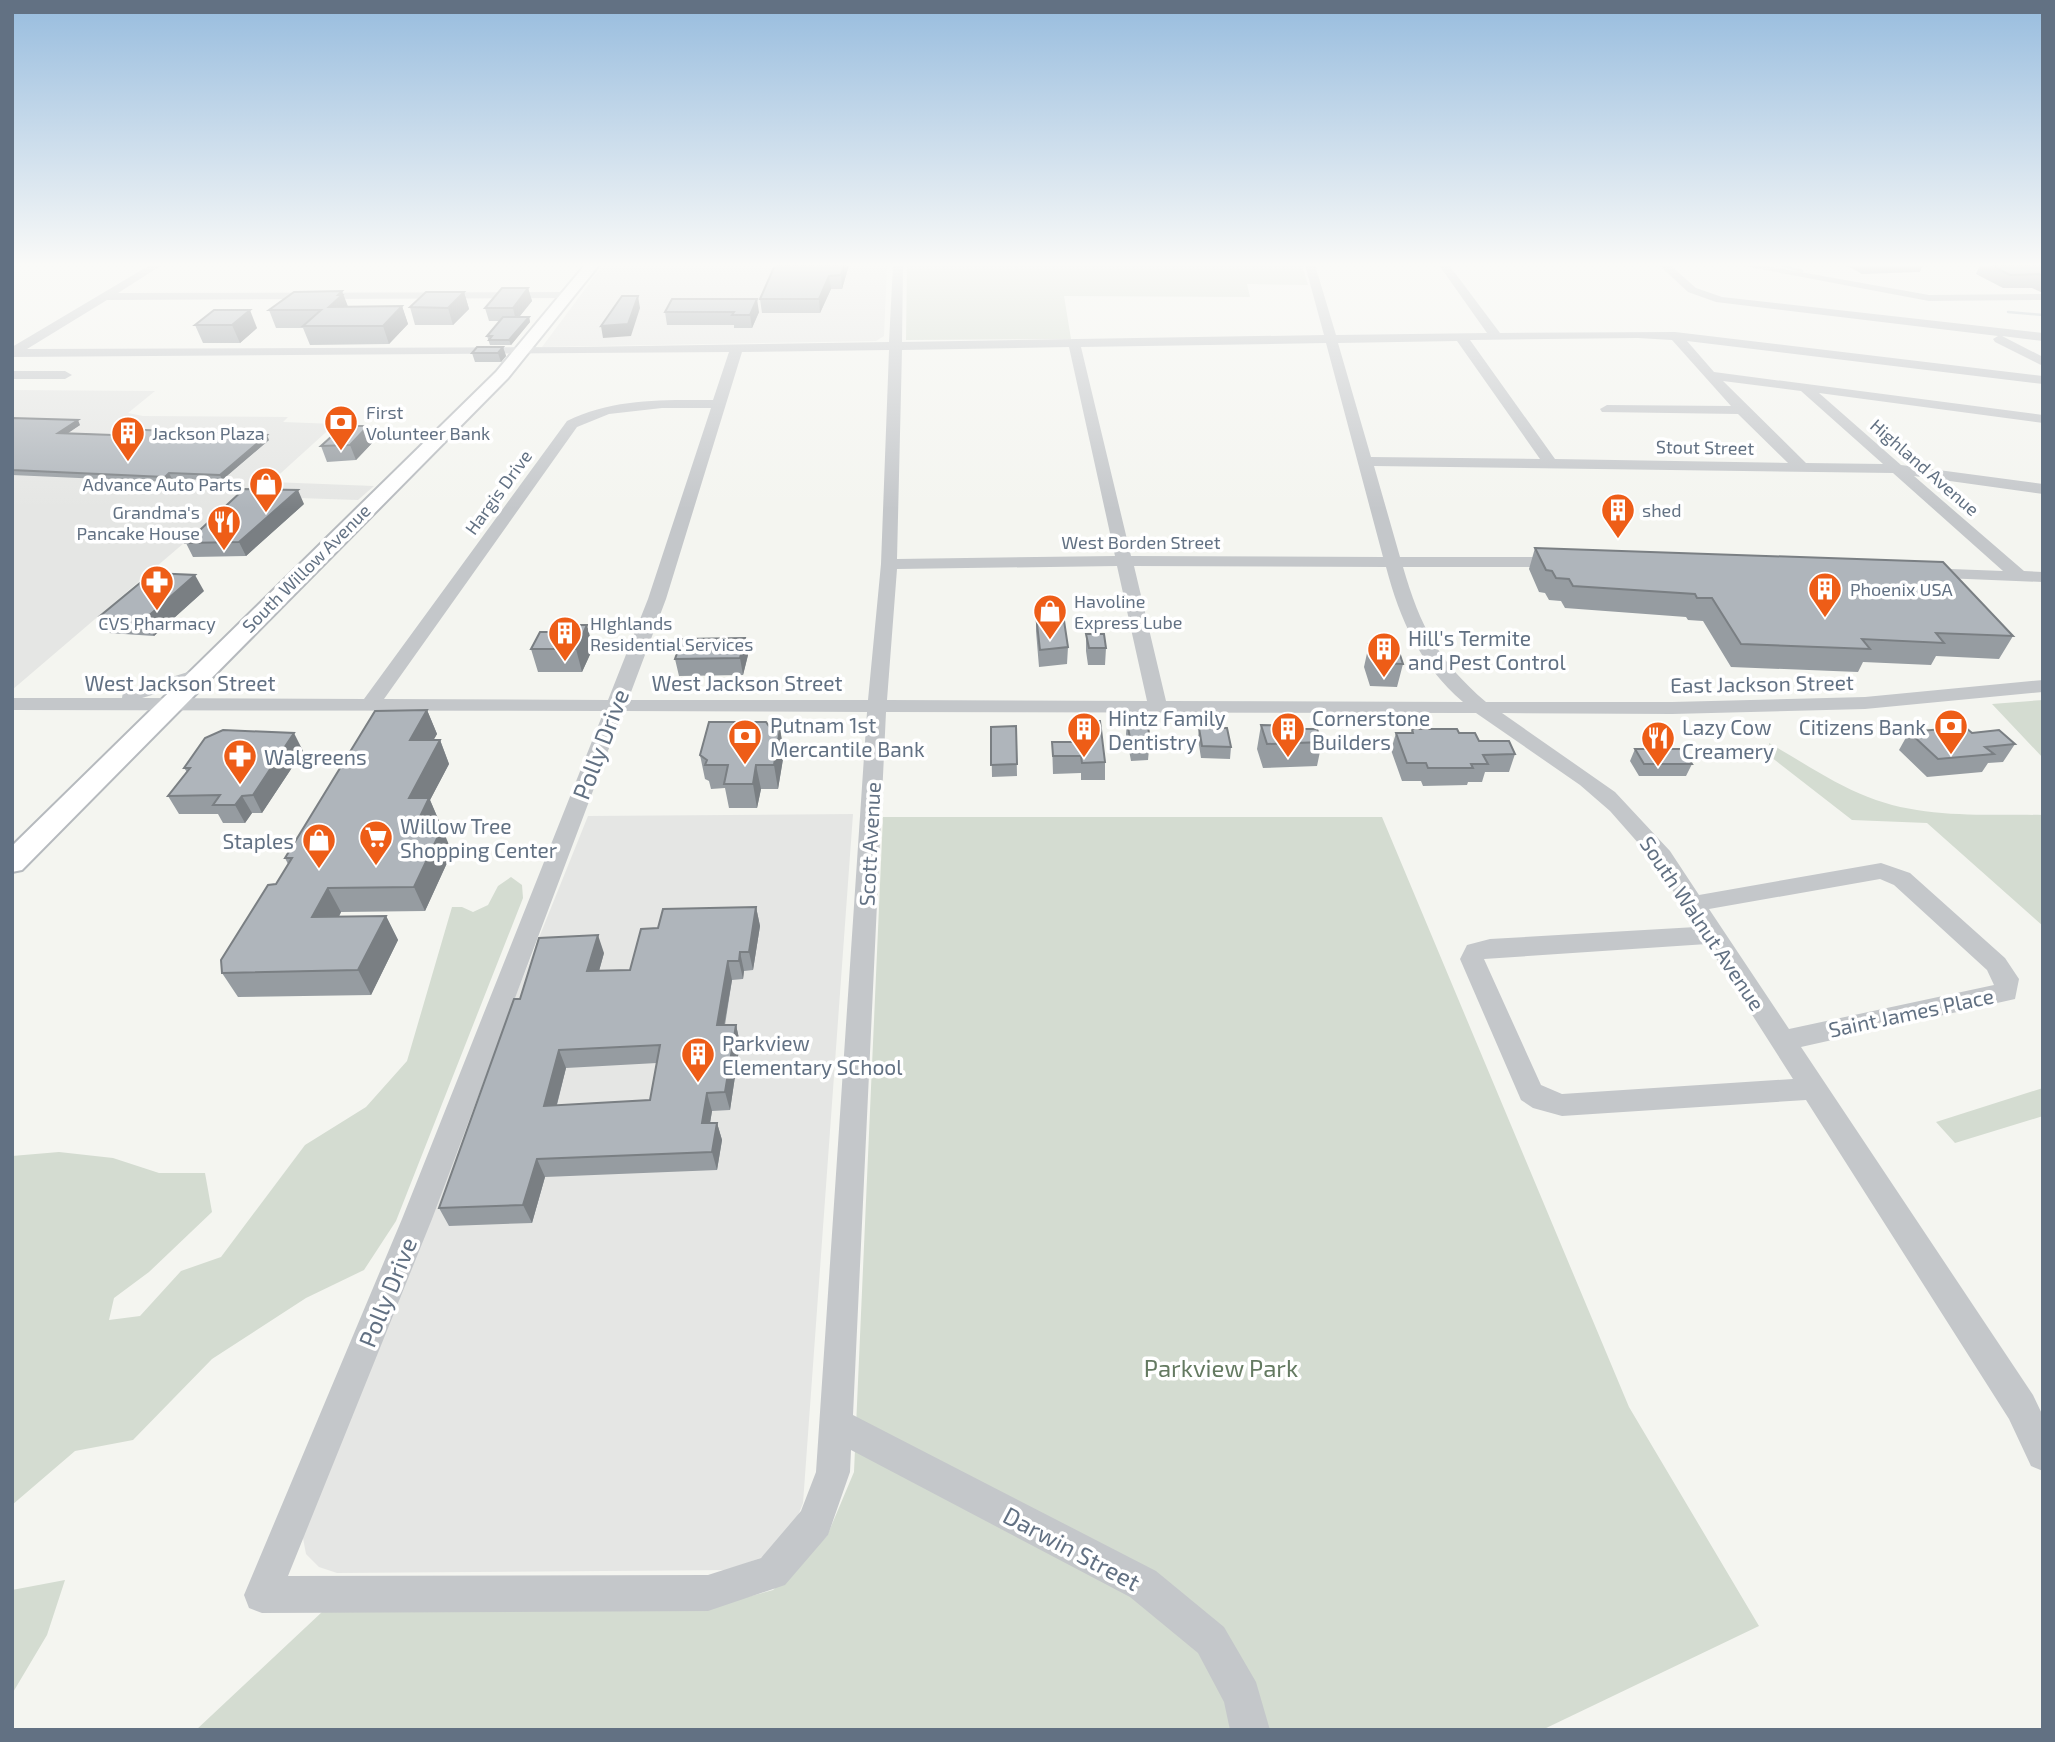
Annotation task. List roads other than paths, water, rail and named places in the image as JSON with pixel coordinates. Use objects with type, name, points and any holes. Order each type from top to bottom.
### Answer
[{"type":"main road","name":"South Willow Avenue","points":[[12,863],[528,346]]},
{"type":"street","points":[[12,353],[524,351],[774,346]]},
{"type":"street","name":"Scott Avenue","points":[[836,1424],[877,706],[890,564],[896,346]]},
{"type":"street","points":[[1075,346],[1157,704]]},
{"type":"street","name":"South Walnut Avenue","points":[[1333,346],[1406,608],[1424,650],[1458,692],[1614,802],[1662,856],[1780,1041],[2021,1407],[2043,1454]]},
{"type":"street","points":[[1468,346],[1551,464]]},
{"type":"street","points":[[1684,346],[1742,410],[1801,467]]},
{"type":"street","points":[[1761,346],[2043,380]]},
{"type":"street","points":[[2013,346],[2043,362]]},
{"type":"street","name":"Polly Drive","points":[[737,347],[657,599],[417,1219],[262,1595],[708,1594],[772,1572],[816,1522],[833,1472],[836,1424]]},
{"type":"street","points":[[27,375],[58,353]]},
{"type":"street","points":[[12,375],[65,375]]},
{"type":"street","points":[[1710,375],[2043,419]]},
{"type":"street","name":"Highland Avenue","points":[[1804,387],[2019,576]]},
{"type":"street","name":"Hargis Drive","points":[[369,706],[572,424],[583,417],[617,408],[719,404]]},
{"type":"street","points":[[1607,409],[1742,410]]},
{"type":"street","name":"Stout Street","points":[[1366,461],[1899,469],[2043,489]]},
{"type":"street","name":"West Borden Street","points":[[890,564],[1393,560],[1575,562]]},
{"type":"street","points":[[1907,572],[2043,577]]},
{"type":"street","points":[[73,704],[132,696],[201,674]]},
{"type":"street","name":"East Jackson Street","points":[[1481,708],[1865,703],[2043,686]]},
{"type":"street","name":"West Jackson Street","points":[[12,704],[1157,704],[1481,708]]},
{"type":"street","name":"Saint James Place","points":[[1692,904],[1881,871],[1902,878],[1996,964],[2007,979],[2006,992],[1780,1041]]},
{"type":"street","points":[[1711,934],[1490,948],[1475,951],[1472,958],[1531,1092],[1543,1100],[1562,1105],[1812,1088]]},
{"type":"street","name":"Darwin Street","points":[[836,1424],[1143,1584],[1211,1640],[1242,1696],[1250,1730]]},
{"type":"place","name":"First Volunteer Bank","points":[[341,452]]},
{"type":"place","name":"Jackson Plaza","points":[[128,463]]},
{"type":"place","name":"Advance Auto Parts","points":[[266,514]]},
{"type":"place","name":"shed","points":[[1618,540]]},
{"type":"place","name":"Grandma's Pancake House","points":[[224,552]]},
{"type":"place","name":"CVS Pharmacy","points":[[157,612]]},
{"type":"place","name":"Phoenix USA","points":[[1825,619]]},
{"type":"place","name":"Havoline Express Lube","points":[[1050,641]]},
{"type":"place","name":"HIghlands Residential Services","points":[[565,663]]},
{"type":"place","name":"Hill's Termite and Pest Control","points":[[1384,679]]},
{"type":"place","name":"Citizens Bank","points":[[1951,756]]},
{"type":"place","name":"Hintz Family Dentistry","points":[[1084,759]]},
{"type":"place","name":"Cornerstone Builders","points":[[1288,759]]},
{"type":"place","name":"Putnam 1st Mercantile Bank","points":[[745,766]]},
{"type":"place","name":"Lazy Cow Creamery","points":[[1658,768]]},
{"type":"place","name":"Walgreens","points":[[240,786]]},
{"type":"place","name":"Willow Tree Shopping Center","points":[[376,867]]},
{"type":"place","name":"Staples","points":[[319,870]]},
{"type":"place","name":"Parkview Elementary SChool","points":[[698,1084]]},
{"type":"park label","name":"Parkview Park","points":[[1221,1367]]}]
